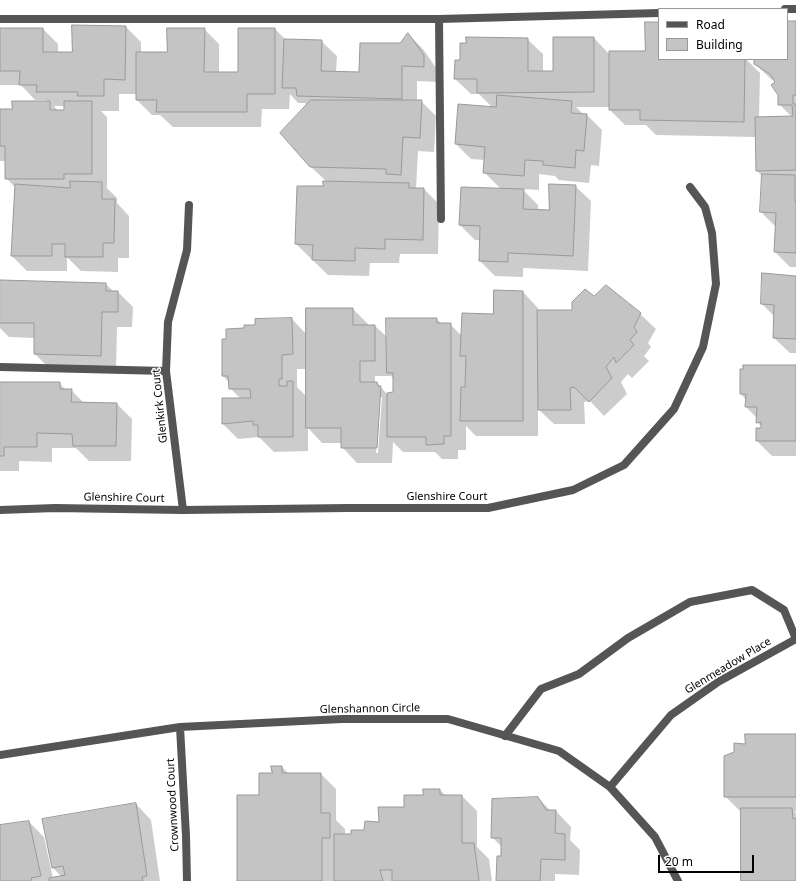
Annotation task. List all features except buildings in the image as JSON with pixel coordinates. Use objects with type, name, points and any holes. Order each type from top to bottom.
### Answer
[{"type":"street","points":[[0,18],[440,19],[658,13]]},
{"type":"street","points":[[440,19],[441,219]]},
{"type":"street","name":"Glenshire Court","points":[[0,510],[56,508],[183,510],[488,508],[573,490],[624,465],[674,409],[703,347],[716,284],[712,233],[705,207],[690,187]]},
{"type":"street","name":"Glenkirk Court","points":[[183,510],[166,371],[168,322],[187,250],[188,205]]},
{"type":"street","points":[[0,367],[166,371]]},
{"type":"street","points":[[505,736],[541,689],[579,674],[628,638],[690,602],[752,590],[784,610],[796,639]]},
{"type":"street","name":"Glenmeadow Place","points":[[610,787],[671,715],[718,682],[796,639]]},
{"type":"street","name":"Glenshannon Circle","points":[[0,755],[180,727],[342,719],[448,719],[559,751],[610,787],[654,837],[678,881]]},
{"type":"street","name":"Crownwood Court","points":[[180,727],[187,881]]}]
